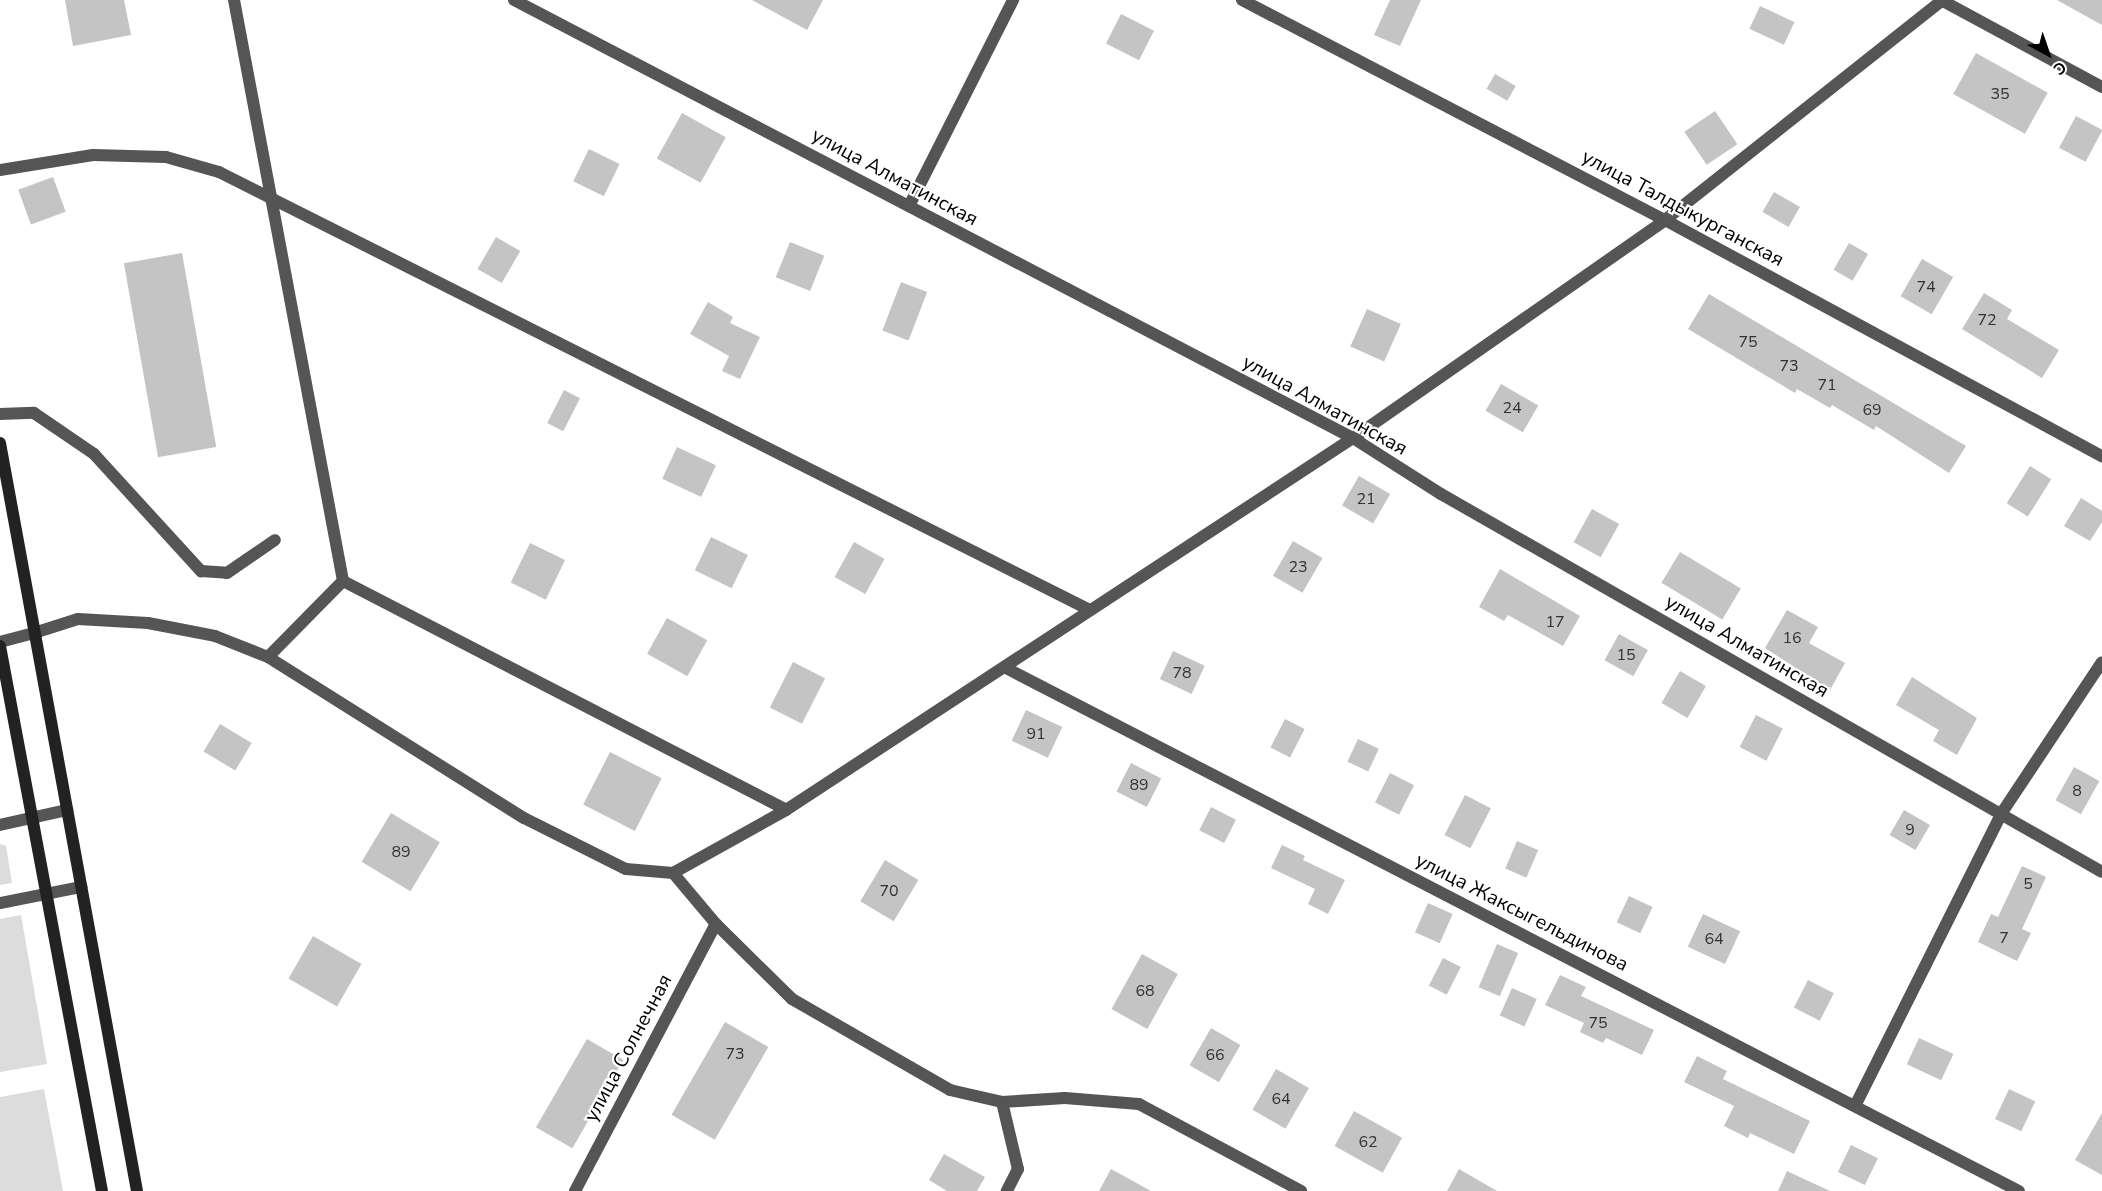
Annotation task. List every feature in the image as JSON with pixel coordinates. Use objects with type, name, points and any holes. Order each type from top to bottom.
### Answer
[{"type":"main road","points":[[0,443],[137,1191]]},
{"type":"main road","points":[[0,644],[102,1191]]},
{"type":"street","points":[[234,0],[343,581]]},
{"type":"street","name":"улица Алматинская","points":[[513,0],[1353,438],[1451,500],[2102,872]]},
{"type":"street","points":[[909,207],[1013,0]]},
{"type":"street","name":"улица Талдыкурганская","points":[[1242,0],[1665,220],[2102,456]]},
{"type":"street","points":[[0,644],[78,619],[148,623],[215,636],[268,657],[524,818],[626,869],[673,873],[786,810],[1006,668],[1090,610],[1353,438],[1665,220],[1942,0],[2102,87]]},
{"type":"street","points":[[0,170],[93,155],[166,157],[219,172],[1090,610]]},
{"type":"street","points":[[0,414],[34,413],[94,453],[201,571],[227,573],[275,540]]},
{"type":"street","points":[[268,657],[343,581]]},
{"type":"street","points":[[343,581],[786,810]]},
{"type":"street","points":[[1855,1106],[2001,814],[2102,662]]},
{"type":"street","name":"улица Жаксыгельдинова","points":[[1006,668],[2019,1191]]},
{"type":"street","points":[[0,825],[67,810]]},
{"type":"street","points":[[673,873],[716,924],[792,999],[950,1090],[1002,1102],[1065,1098],[1139,1104],[1301,1191]]},
{"type":"street","points":[[0,903],[81,887]]},
{"type":"street","name":"улица Солнечная","points":[[575,1191],[716,924]]},
{"type":"street","points":[[1002,1102],[1018,1169],[1007,1191]]},
{"type":"shaded area","points":[[0,844],[6,846],[12,883],[0,885]]},
{"type":"shaded area","points":[[21,915],[47,1064],[0,1072],[0,919]]},
{"type":"shaded area","points":[[44,1089],[63,1191],[0,1191],[0,1097]]},
{"type":"building","points":[[65,0],[124,0],[131,35],[73,46]]},
{"type":"building","points":[[752,0],[823,0],[807,30]]},
{"type":"building","points":[[1390,0],[1421,0],[1400,46],[1374,35]]},
{"type":"building","points":[[2057,0],[2102,0],[2102,25]]},
{"type":"building","points":[[1760,6],[1794,22],[1784,45],[1749,29]]},
{"type":"building","points":[[1121,14],[1154,31],[1139,60],[1106,43]]},
{"type":"building","points":[[1976,53],[2048,93],[2025,134],[1953,94]]},
{"type":"building","points":[[1495,74],[1516,86],[1507,101],[1486,89]]},
{"type":"building","points":[[1715,111],[1737,144],[1707,165],[1684,132]]},
{"type":"building","points":[[682,113],[726,137],[701,183],[657,158]]},
{"type":"building","points":[[2076,116],[2102,130],[2086,162],[2059,148]]},
{"type":"building","points":[[589,149],[620,164],[604,196],[573,181]]},
{"type":"building","points":[[53,177],[66,212],[31,224],[18,190]]},
{"type":"building","points":[[1774,192],[1800,207],[1788,227],[1762,212]]},
{"type":"building","points":[[496,237],[520,251],[502,283],[478,269]]},
{"type":"building","points":[[790,242],[824,256],[810,291],[776,277]]},
{"type":"building","points":[[1849,243],[1868,254],[1853,281],[1834,270]]},
{"type":"building","points":[[182,253],[216,447],[158,457],[124,263]]},
{"type":"building","points":[[1922,259],[1953,277],[1932,314],[1900,296]]},
{"type":"building","points":[[901,282],[927,292],[909,341],[882,331]]},
{"type":"building","points":[[1984,293],[2012,310],[2007,319],[2059,350],[2042,378],[1962,329]]},
{"type":"building","points":[[1709,294],[1966,446],[1949,473],[1876,426],[1874,430],[1832,405],[1830,408],[1797,389],[1795,393],[1688,329]]},
{"type":"building","points":[[708,302],[733,317],[730,323],[760,337],[740,379],[722,371],[729,356],[690,334]]},
{"type":"building","points":[[1367,309],[1401,324],[1384,362],[1350,346]]},
{"type":"building","points":[[1501,384],[1538,406],[1523,432],[1486,411]]},
{"type":"building","points":[[564,390],[580,398],[563,431],[547,423]]},
{"type":"building","points":[[677,447],[716,465],[701,497],[662,479]]},
{"type":"building","points":[[2030,466],[2051,479],[2028,517],[2007,503]]},
{"type":"building","points":[[1359,476],[1390,494],[1373,523],[1342,505]]},
{"type":"building","points":[[2081,498],[2102,511],[2102,522],[2090,541],[2064,526]]},
{"type":"building","points":[[1592,509],[1619,524],[1601,557],[1574,542]]},
{"type":"building","points":[[711,537],[748,555],[732,588],[695,570]]},
{"type":"building","points":[[1293,541],[1322,558],[1302,593],[1273,576]]},
{"type":"building","points":[[854,542],[885,559],[865,594],[835,577]]},
{"type":"building","points":[[530,543],[565,560],[546,600],[511,583]]},
{"type":"building","points":[[1680,552],[1741,589],[1722,619],[1661,583]]},
{"type":"building","points":[[1500,569],[1580,616],[1563,646],[1508,615],[1504,621],[1479,607]]},
{"type":"building","points":[[1787,610],[1818,627],[1809,643],[1845,663],[1830,690],[1765,648]]},
{"type":"building","points":[[667,618],[707,640],[687,676],[647,654]]},
{"type":"building","points":[[1619,634],[1648,650],[1633,676],[1604,660]]},
{"type":"building","points":[[1173,651],[1205,666],[1192,694],[1160,679]]},
{"type":"building","points":[[793,662],[825,678],[802,724],[770,707]]},
{"type":"building","points":[[1680,671],[1706,686],[1687,718],[1662,703]]},
{"type":"building","points":[[1912,677],[1977,718],[1957,755],[1933,741],[1939,730],[1896,705]]},
{"type":"building","points":[[1026,710],[1062,727],[1048,758],[1012,741]]},
{"type":"building","points":[[1756,715],[1783,729],[1766,761],[1740,747]]},
{"type":"building","points":[[1285,719],[1305,729],[1290,757],[1270,748]]},
{"type":"building","points":[[220,724],[252,743],[235,770],[204,751]]},
{"type":"building","points":[[1358,739],[1379,749],[1368,771],[1347,762]]},
{"type":"building","points":[[610,752],[662,778],[635,831],[583,805]]},
{"type":"building","points":[[1131,763],[1161,778],[1147,807],[1116,792]]},
{"type":"building","points":[[2074,767],[2099,781],[2081,814],[2056,800]]},
{"type":"building","points":[[1390,773],[1414,785],[1399,815],[1375,802]]},
{"type":"building","points":[[1465,795],[1491,808],[1470,848],[1445,835]]},
{"type":"building","points":[[1211,807],[1236,820],[1224,843],[1199,830]]},
{"type":"building","points":[[1904,810],[1930,825],[1915,850],[1890,835]]},
{"type":"building","points":[[391,813],[440,842],[411,891],[362,862]]},
{"type":"building","points":[[1517,841],[1538,850],[1526,878],[1505,869]]},
{"type":"building","points":[[1282,845],[1305,856],[1303,860],[1345,880],[1328,914],[1308,904],[1315,889],[1271,868]]},
{"type":"building","points":[[885,860],[918,880],[894,921],[860,901]]},
{"type":"building","points":[[2022,866],[2046,877],[2022,929],[2031,933],[2017,961],[1978,942],[1991,914],[1998,917]]},
{"type":"building","points":[[1629,896],[1653,907],[1640,933],[1617,922]]},
{"type":"building","points":[[1428,903],[1453,914],[1440,943],[1415,932]]},
{"type":"building","points":[[1703,914],[1740,931],[1725,964],[1688,947]]},
{"type":"building","points":[[313,936],[361,964],[337,1006],[288,978]]},
{"type":"building","points":[[1497,944],[1518,953],[1500,996],[1479,987]]},
{"type":"building","points":[[1142,954],[1178,974],[1147,1029],[1111,1009]]},
{"type":"building","points":[[1443,958],[1461,967],[1447,995],[1429,986]]},
{"type":"building","points":[[1560,975],[1586,987],[1581,996],[1654,1030],[1642,1055],[1606,1038],[1603,1043],[1580,1032],[1584,1023],[1545,1005]]},
{"type":"building","points":[[1808,980],[1834,993],[1820,1021],[1794,1008]]},
{"type":"building","points":[[1512,988],[1537,999],[1524,1026],[1500,1015]]},
{"type":"building","points":[[725,1022],[768,1047],[715,1140],[672,1115]]},
{"type":"building","points":[[1211,1028],[1240,1045],[1219,1082],[1190,1065]]},
{"type":"building","points":[[1919,1038],[1953,1054],[1941,1080],[1907,1064]]},
{"type":"building","points":[[587,1039],[623,1060],[572,1148],[536,1127]]},
{"type":"building","points":[[1697,1056],[1727,1071],[1723,1079],[1810,1121],[1794,1154],[1750,1133],[1748,1138],[1724,1126],[1734,1106],[1684,1082]]},
{"type":"building","points":[[1276,1069],[1309,1088],[1285,1129],[1252,1110]]},
{"type":"building","points":[[2009,1089],[2035,1101],[2021,1131],[1995,1119]]},
{"type":"building","points":[[1354,1111],[1402,1138],[1383,1173],[1335,1146]]},
{"type":"building","points":[[2102,1113],[2102,1175],[2075,1160]]},
{"type":"building","points":[[1851,1145],[1878,1158],[1865,1185],[1838,1172]]},
{"type":"building","points":[[944,1154],[985,1177],[977,1191],[947,1191],[929,1180]]},
{"type":"building","points":[[1111,1169],[1151,1191],[1099,1191]]},
{"type":"building","points":[[1459,1169],[1497,1191],[1447,1191]]},
{"type":"building","points":[[1787,1171],[1830,1191],[1778,1191]]}]
